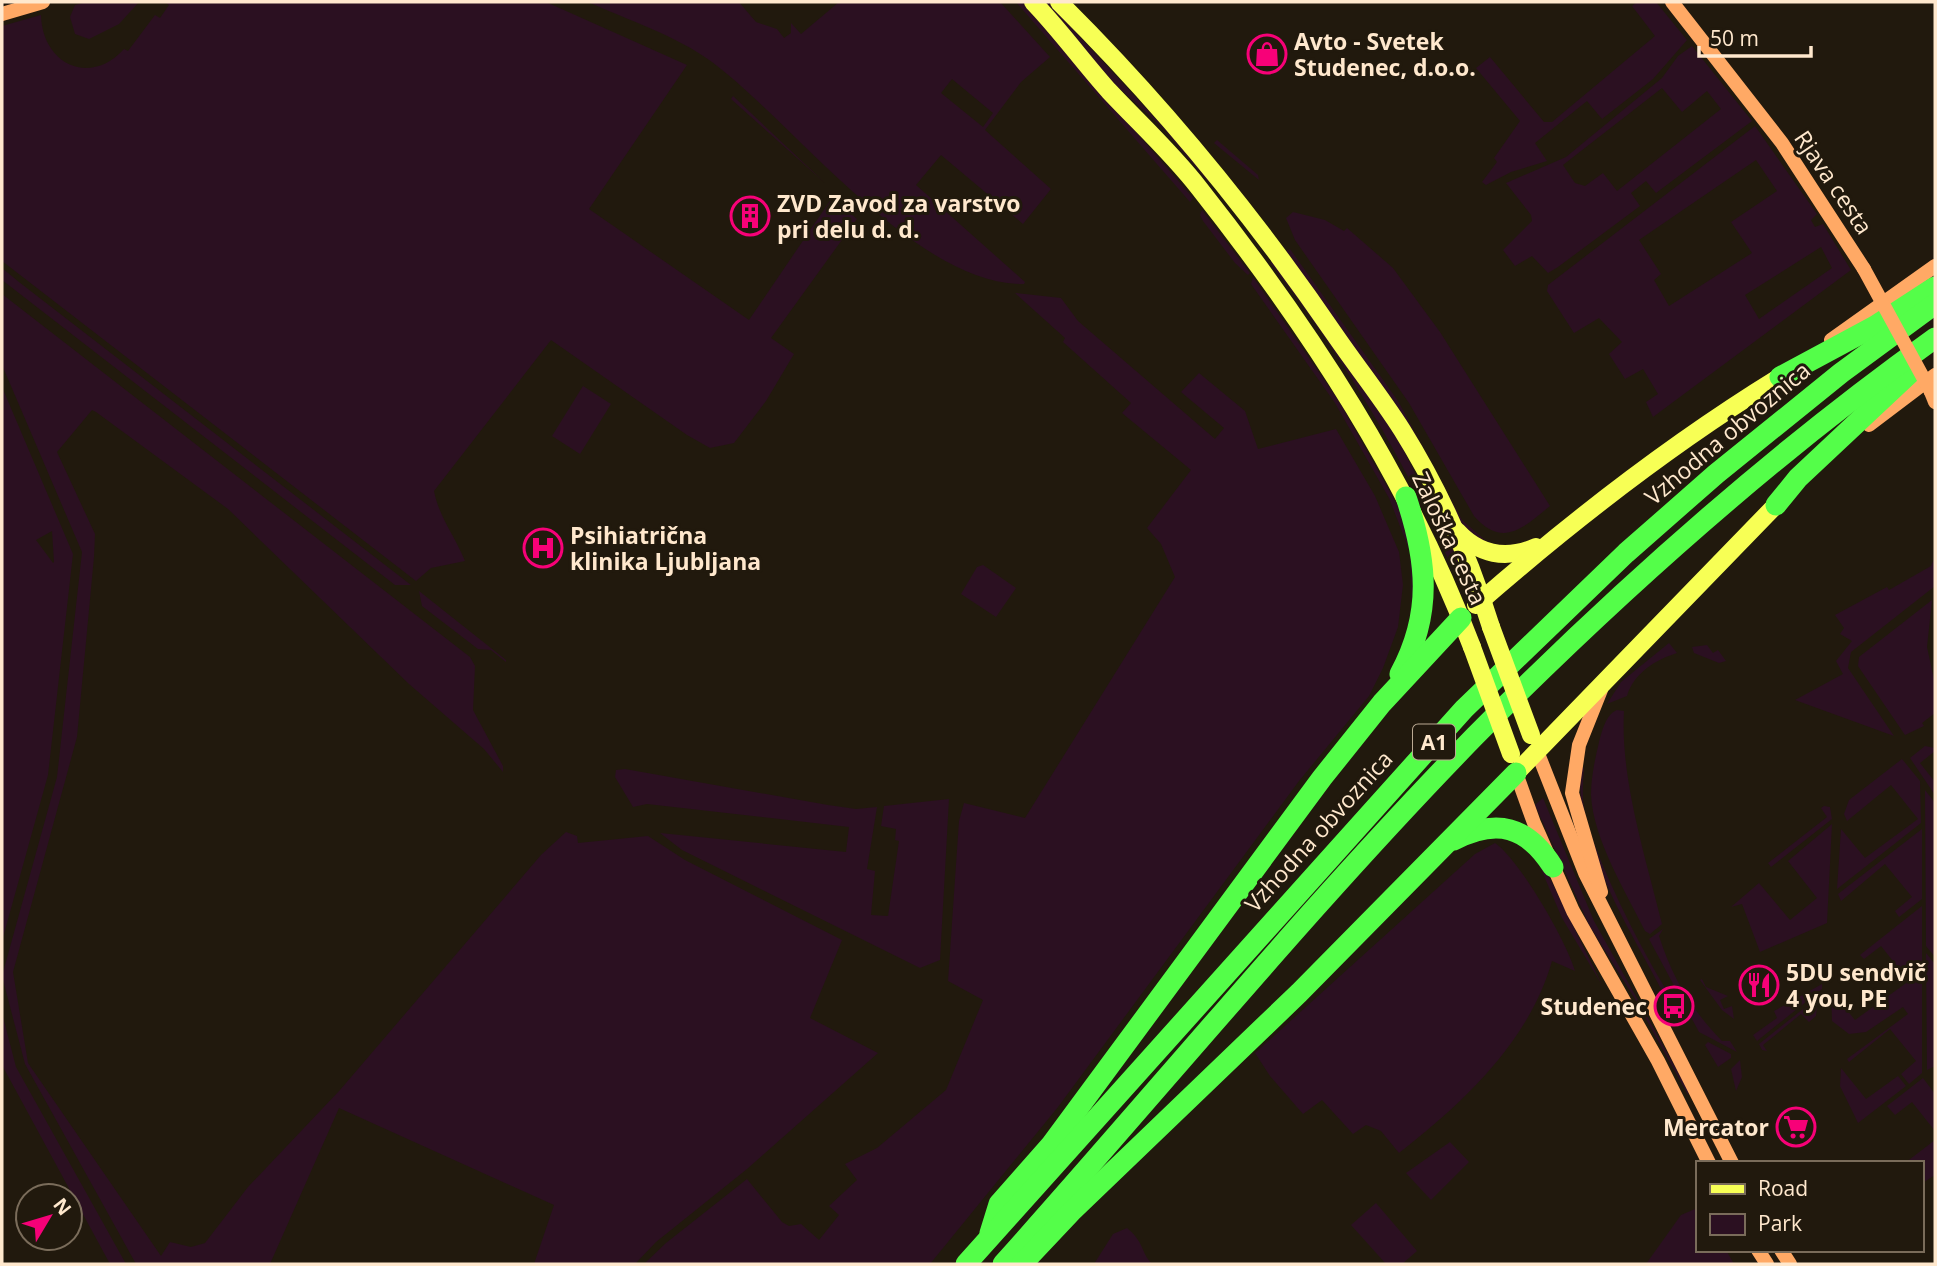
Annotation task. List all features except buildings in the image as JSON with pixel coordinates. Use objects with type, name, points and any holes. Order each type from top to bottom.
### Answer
[{"type":"highway","points":[[1780,376],[1875,326],[1935,287]]},
{"type":"highway","name":"Vzhodna obvoznica","points":[[966,1264],[1454,719],[1530,644],[1716,474],[1841,373],[1935,304]]},
{"type":"highway","name":"A1","points":[[1003,1264],[1328,897],[1473,739],[1539,673],[1646,572],[1736,493],[1935,338]]},
{"type":"highway","points":[[1776,505],[1798,478],[1862,416],[1935,353]]},
{"type":"highway","points":[[1382,703],[1405,664],[1422,614],[1423,562],[1406,497]]},
{"type":"highway","points":[[989,1239],[999,1204],[1051,1145],[1263,857],[1382,703],[1461,618]]},
{"type":"highway","points":[[1022,1264],[1071,1212],[1300,993],[1441,848],[1514,763]]},
{"type":"highway","points":[[1441,848],[1469,833],[1502,827],[1535,843],[1553,867]]},
{"type":"main road","points":[[2,14],[43,2]]},
{"type":"main road","name":"Zaloška cesta","points":[[1033,2],[1108,90],[1167,150],[1233,232],[1340,382],[1406,497],[1461,618],[1553,867],[1597,958],[1658,1061],[1709,1161]]},
{"type":"main road","name":"Zaloška cesta","points":[[1059,2],[1166,114],[1246,211],[1386,405],[1451,523],[1482,599],[1565,828],[1607,917],[1731,1161]]},
{"type":"main road","name":"Rjava cesta","points":[[1672,2],[1782,143],[1864,269],[1933,397]]},
{"type":"main road","points":[[1461,618],[1554,537],[1661,455],[1780,376],[1935,266]]},
{"type":"main road","points":[[1514,763],[1611,673],[1776,505],[1881,414],[1935,374]]},
{"type":"main road","points":[[1451,523],[1469,543],[1496,555],[1528,550],[1554,537]]},
{"type":"main road","points":[[1607,917],[1573,793],[1576,759],[1584,729],[1611,673]]},
{"type":"green space","points":[[87,2],[139,2],[119,24],[89,39],[75,34],[70,17],[75,5]]},
{"type":"green space","points":[[165,2],[546,2],[687,65],[589,209],[749,320],[832,198],[857,219],[771,338],[794,354],[766,401],[734,443],[710,448],[687,435],[551,340],[434,491],[465,561],[431,568],[416,581],[2,261],[2,26],[41,15],[43,32],[59,57],[70,65],[97,67],[124,49],[128,51],[155,15],[160,18],[169,5]]},
{"type":"green space","points":[[588,2],[739,2],[756,22],[777,29],[784,38],[791,33],[791,23],[801,34],[839,2],[1000,2],[1050,57],[1021,82],[985,130],[1051,189],[1023,224],[941,155],[916,185],[1025,282],[1024,284],[983,277],[941,259],[900,231],[859,197],[712,62],[668,36]],"holes":[[[952,79],[993,113],[983,127],[941,93]]]},
{"type":"green space","points":[[1016,2],[1023,2],[1033,12],[1193,198],[1190,202]]},
{"type":"green space","points":[[1043,2],[1048,2],[1212,180],[1209,183],[1162,127],[1108,78]]},
{"type":"green space","points":[[1637,2],[1656,2],[1687,40],[1653,79],[1602,119],[1587,101],[1535,143],[1547,161],[1511,172],[1486,185],[1482,182],[1497,162],[1494,158],[1520,121],[1476,68],[1490,57],[1544,122],[1552,122],[1655,36],[1632,6]]},
{"type":"green space","points":[[1692,46],[1752,121],[1656,193],[1646,181],[1631,193],[1640,206],[1558,267],[1548,273],[1532,256],[1515,266],[1503,250],[1532,221],[1531,215],[1506,183],[1566,157],[1662,78],[1678,56]],"holes":[[[1662,88],[1682,112],[1707,91],[1721,109],[1617,191],[1603,173],[1585,186],[1575,183],[1563,165]]]},
{"type":"green space","points":[[733,96],[825,183],[731,99]]},
{"type":"green space","points":[[1755,126],[1817,214],[1811,220],[1815,227],[1823,224],[1851,270],[1653,417],[1646,402],[1658,394],[1643,369],[1625,379],[1609,354],[1622,342],[1599,318],[1574,333],[1547,291],[1548,285]],"holes":[[[1756,160],[1777,191],[1731,222],[1752,253],[1669,306],[1654,280],[1661,274],[1639,240]],[[1821,247],[1832,268],[1759,319],[1745,295]]]},
{"type":"green space","points":[[1217,140],[1258,175],[1259,180],[1214,143]]},
{"type":"green space","points":[[1202,210],[1250,273],[1248,275],[1235,263],[1203,221],[1200,215]]},
{"type":"green space","points":[[1293,212],[1325,220],[1344,231],[1347,228],[1393,268],[1440,332],[1550,506],[1522,527],[1504,533],[1485,526],[1474,516],[1409,403],[1295,240],[1286,218]]},
{"type":"green space","points":[[1290,249],[1398,401],[1462,520],[1493,547],[1464,529],[1286,251]]},
{"type":"green space","points":[[1273,260],[1397,437],[1463,570],[1456,577],[1417,494],[1373,414],[1324,337],[1270,263]]},
{"type":"green space","points":[[2,268],[411,585],[395,585],[2,280]]},
{"type":"green space","points":[[1253,277],[1339,401],[1403,515],[1416,562],[1416,609],[1412,606],[1410,552],[1389,498],[1335,403],[1251,284]]},
{"type":"green space","points":[[1015,293],[1061,298],[1078,321],[1215,439],[1224,428],[1181,392],[1199,373],[1245,411],[1258,449],[1336,429],[1375,496],[1399,552],[1403,585],[1398,627],[1383,668],[1369,696],[1299,781],[1058,1107],[930,1264],[644,1264],[666,1243],[747,1179],[782,1222],[789,1226],[801,1224],[819,1240],[839,1215],[829,1206],[857,1180],[845,1164],[877,1148],[946,1090],[983,1000],[948,981],[959,821],[964,803],[1025,818],[1175,577],[1161,544],[1147,528],[1191,470],[1122,413],[1131,403],[1063,342],[1065,338]]},
{"type":"green space","points":[[2,294],[470,657],[475,666],[473,710],[503,766],[503,772],[484,749],[409,684],[228,509],[96,412],[92,410],[57,452],[95,534],[94,557],[77,737],[13,972],[28,1063],[161,1256],[170,1242],[191,1247],[205,1243],[248,1187],[340,1090],[541,855],[566,832],[577,836],[578,843],[648,836],[685,860],[842,940],[810,1018],[878,1053],[747,1169],[656,1242],[635,1264],[534,1264],[554,1205],[339,1108],[270,1264],[136,1264],[25,1064],[2,976],[57,777],[82,552],[2,365]]},
{"type":"green space","points":[[583,386],[611,404],[580,454],[552,436]]},
{"type":"green space","points":[[2,387],[73,554],[48,775],[2,941]],"holes":[[[52,531],[54,562],[36,540]]]},
{"type":"green space","points":[[1935,557],[1935,586],[1851,652],[1848,668],[1894,736],[1795,700],[1843,674],[1836,661],[1852,641],[1840,634],[1844,628],[1835,615],[1887,587],[1889,590],[1931,566]]},
{"type":"green space","points":[[983,565],[1016,588],[996,617],[961,594],[977,567]]},
{"type":"green space","points":[[419,591],[506,662],[491,650],[478,649],[422,606]]},
{"type":"green space","points":[[1932,600],[1927,647],[1935,684],[1935,713],[1922,723],[1924,726],[1905,735],[1858,666],[1859,657]]},
{"type":"green space","points":[[1669,643],[1677,653],[1646,669],[1630,688],[1627,696],[1607,704],[1621,682]]},
{"type":"green space","points":[[1707,645],[1713,653],[1718,650],[1726,661],[1719,663],[1694,653],[1692,647]]},
{"type":"green space","points":[[1617,710],[1624,711],[1630,791],[1662,924],[1650,934],[1645,931],[1612,865],[1593,812],[1592,782],[1599,742],[1607,719]]},
{"type":"green space","points":[[1925,746],[1935,748],[1935,751],[1920,763],[1935,782],[1935,795],[1910,758]]},
{"type":"green space","points":[[1902,759],[1920,781],[1921,823],[1837,889],[1841,829],[1865,858],[1918,819],[1891,785],[1847,821],[1844,814],[1849,800]]},
{"type":"green space","points":[[1581,764],[1584,769],[1584,807],[1588,826],[1635,934],[1673,1000],[1668,1002],[1608,887],[1595,856],[1586,825],[1581,794]]},
{"type":"green space","points":[[625,769],[828,805],[856,809],[877,807],[867,869],[875,871],[871,915],[888,916],[899,841],[895,840],[896,829],[881,826],[884,806],[949,799],[940,960],[920,968],[682,850],[660,833],[846,852],[849,827],[647,804],[633,807],[615,777],[616,770]]},
{"type":"green space","points":[[1925,790],[1935,803],[1935,957],[1926,946]]},
{"type":"green space","points":[[1543,798],[1594,921],[1689,1092],[1688,1095],[1635,999],[1589,925],[1535,805]]},
{"type":"green space","points":[[1830,807],[1832,819],[1771,867],[1768,863],[1827,817],[1821,808]]},
{"type":"green space","points":[[1832,824],[1827,923],[1760,952],[1742,904],[1731,907],[1759,883],[1790,920],[1817,898],[1788,861]]},
{"type":"green space","points":[[1922,829],[1922,899],[1899,917],[1895,911],[1912,897],[1885,864],[1841,901],[1838,894]]},
{"type":"green space","points":[[1495,843],[1517,866],[1541,902],[1575,971],[1552,961],[1527,1018],[1491,1069],[1447,1113],[1399,1153],[1381,1131],[1366,1125],[1353,1134],[1322,1100],[1303,1114],[1270,1076],[1255,1053],[1475,854]]},
{"type":"green space","points":[[1538,862],[1545,868],[1602,985],[1562,918]]},
{"type":"green space","points":[[1922,906],[1922,1073],[1909,1084],[1901,1074],[1916,1061],[1890,1029],[1849,1062],[1847,1059],[1908,1014],[1903,1007],[1866,1032],[1849,1034],[1832,1021],[1831,991],[1855,1020],[1909,981],[1881,946],[1864,959],[1860,955]]},
{"type":"green space","points":[[1663,929],[1659,936],[1684,993],[1711,1029],[1722,1041],[1730,1041],[1737,1052],[1699,1032],[1649,939]]},
{"type":"green space","points":[[1926,953],[1935,964],[1935,1066],[1927,1070]]},
{"type":"green space","points":[[1702,979],[1706,987],[1728,996],[1720,1000],[1724,1009],[1732,1006],[1734,1019],[1722,1010],[1700,980]]},
{"type":"green space","points":[[1822,984],[1822,989],[1757,1041],[1753,1035],[1777,1018],[1774,1011]]},
{"type":"green space","points":[[1818,997],[1816,1016],[1809,1022],[1801,1014],[1763,1045],[1767,1051],[1762,1050],[1759,1044]]},
{"type":"green space","points":[[2,1013],[16,1067],[80,1182],[65,1182],[2,1065]]},
{"type":"green space","points":[[1708,1042],[1731,1054],[1731,1058],[1718,1067],[1705,1045]]},
{"type":"green space","points":[[1740,1060],[1742,1077],[1736,1091],[1731,1069]]},
{"type":"green space","points":[[1841,1068],[1866,1099],[1898,1076],[1906,1086],[1858,1123],[1840,1086]]},
{"type":"green space","points":[[1923,1078],[1935,1094],[1935,1131],[1912,1102],[1895,1115],[1887,1106]]},
{"type":"green space","points":[[1935,1140],[1935,1175],[1923,1183],[1923,1161],[1908,1161]]},
{"type":"green space","points":[[1450,1142],[1469,1162],[1431,1200],[1406,1173]]},
{"type":"green space","points":[[84,1189],[126,1264],[110,1264],[84,1216]]},
{"type":"green space","points":[[1376,1203],[1417,1251],[1402,1264],[1386,1264],[1351,1225]]},
{"type":"green space","points":[[1696,1210],[1696,1252],[1727,1252],[1734,1264],[1646,1264],[1681,1215]]},
{"type":"green space","points":[[1127,1228],[1137,1238],[1152,1264],[1094,1264],[1113,1234]]},
{"type":"place","name":"Avto - Svetek Studenec, d.o.o.","points":[[1267,54]]},
{"type":"place","name":"ZVD Zavod za varstvo pri delu d. d.","points":[[750,216]]},
{"type":"place","name":"Psihiatrična klinika Ljubljana","points":[[543,548]]},
{"type":"place","name":"5DU sendvič 4 you, PE","points":[[1759,985]]},
{"type":"place","name":"Studenec","points":[[1674,1006]]},
{"type":"place","name":"Mercator","points":[[1796,1127]]}]
